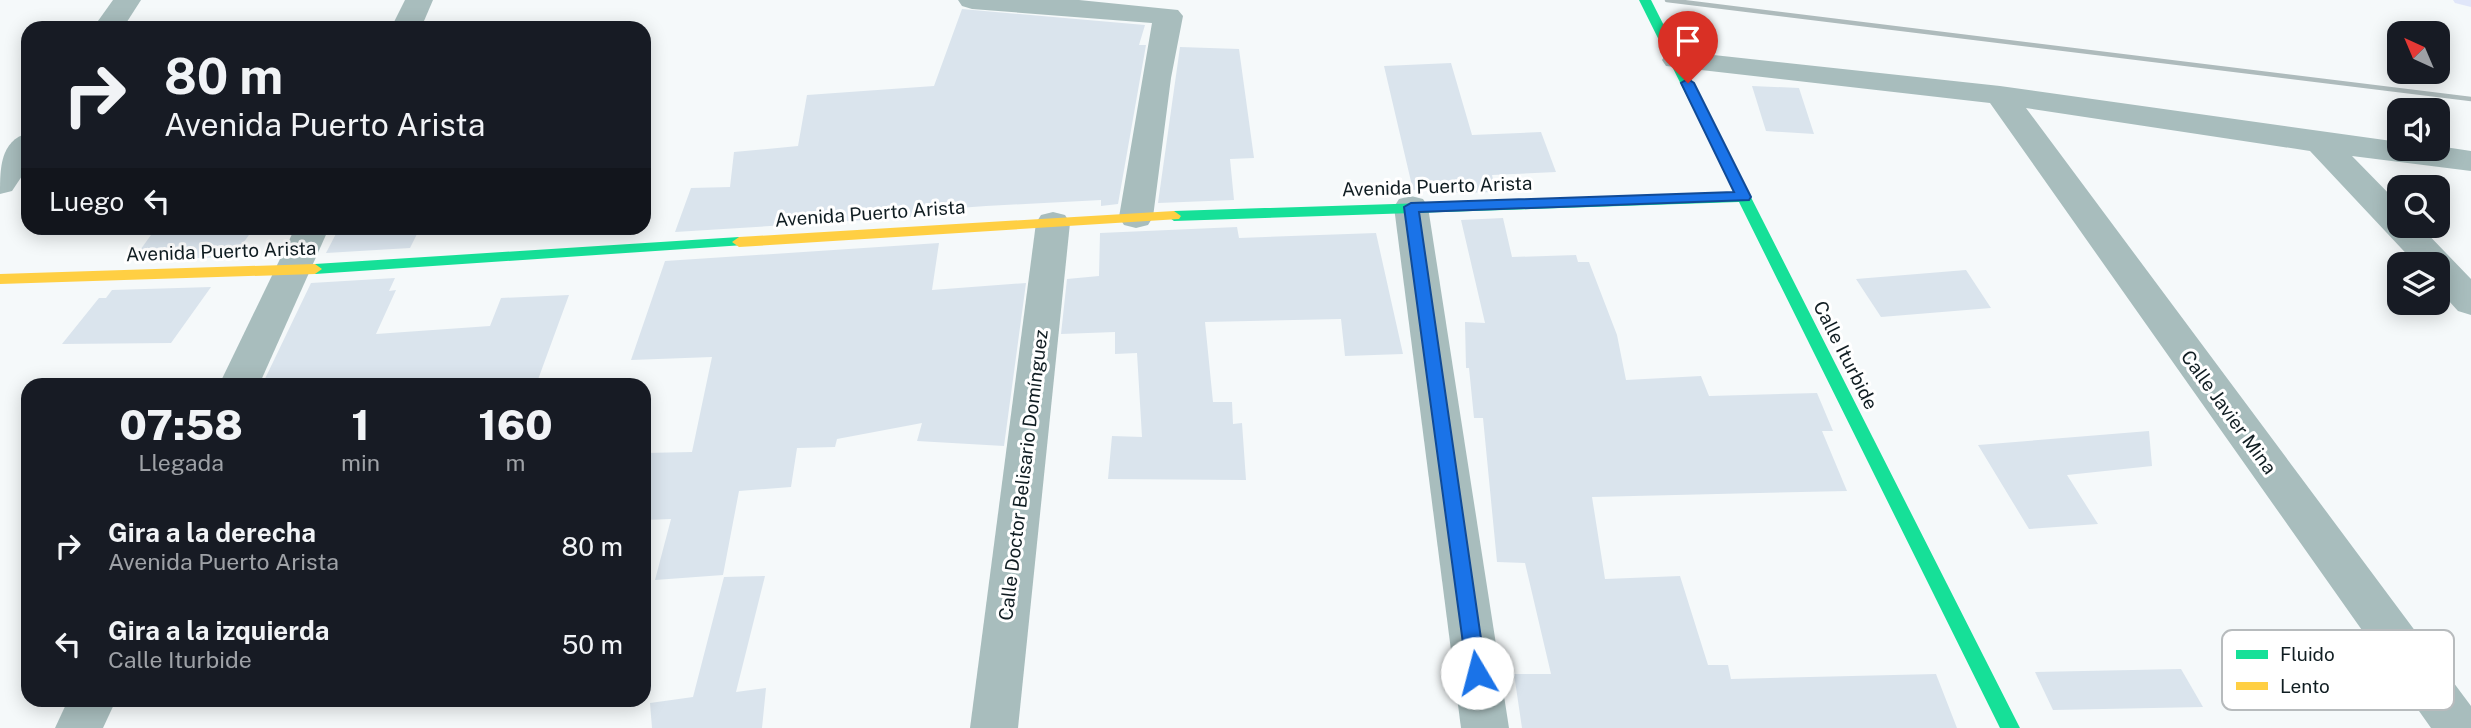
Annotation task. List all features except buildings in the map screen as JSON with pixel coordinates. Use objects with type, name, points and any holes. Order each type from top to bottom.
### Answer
[{"type":"street","points":[[113,21],[127,0]]},
{"type":"street","points":[[409,21],[419,0]]},
{"type":"street","points":[[972,0],[1168,16],[1156,78],[1136,217]]},
{"type":"street","name":"Calle Iturbide","points":[[1645,0],[2010,728]]},
{"type":"street","points":[[1676,60],[2000,95],[2320,142],[2471,161]]},
{"type":"street","name":"Calle Javier Mina","points":[[2000,95],[2388,630]]},
{"type":"street","points":[[2320,142],[2425,252]]},
{"type":"street","points":[[0,183],[21,153]]},
{"type":"street","name":"Avenida Puerto Arista","points":[[0,279],[292,270],[1136,217],[1744,197]]},
{"type":"street","points":[[1411,207],[1485,728]]},
{"type":"street","name":"Calle Doctor Belisario Domínguez","points":[[994,728],[1053,223]]},
{"type":"street","points":[[242,378],[309,235]]},
{"type":"street","points":[[2450,279],[2471,302]]},
{"type":"street","points":[[79,728],[89,707]]},
{"type":"street","name":"Calle Javier Mina","points":[[2446,710],[2459,728]]},
{"type":"waterway","points":[[2459,0],[2471,3]]},
{"type":"railway","points":[[1667,0],[2471,99]]},
{"type":"traffic: fast","points":[[1645,0],[2010,728]]},
{"type":"traffic: fast","points":[[1174,216],[1744,197]]},
{"type":"traffic: fast","points":[[315,269],[739,242]]},
{"type":"traffic: slow","points":[[739,242],[1174,216]]},
{"type":"traffic: slow","points":[[0,279],[315,269]]},
{"type":"route","points":[[1477,673],[1411,207],[1744,197],[1688,83]]}]
